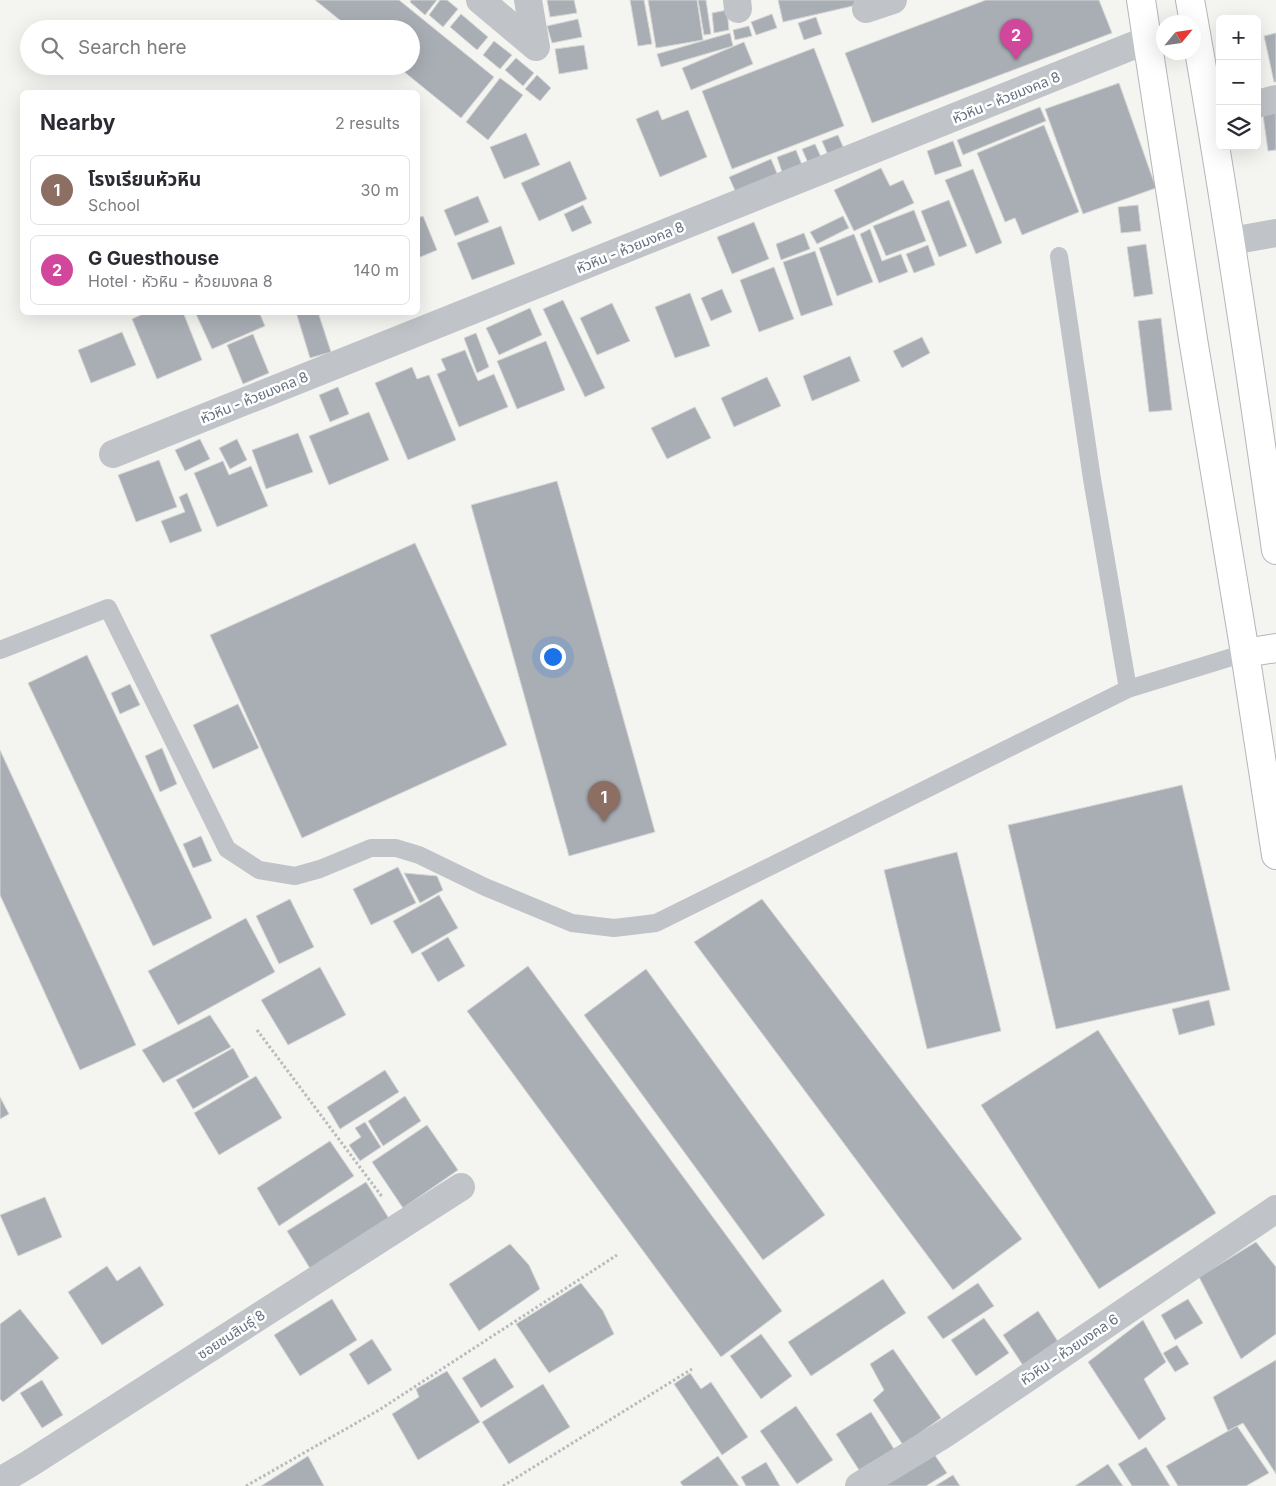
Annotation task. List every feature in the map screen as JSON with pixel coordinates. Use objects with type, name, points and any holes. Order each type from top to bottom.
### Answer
[{"type":"main road","points":[[1141,0],[1193,339],[1276,855]]},
{"type":"main road","points":[[1190,0],[1216,115]]},
{"type":"main road","points":[[1220,150],[1231,242],[1270,470],[1276,550]]},
{"type":"main road","points":[[1245,653],[1276,648]]},
{"type":"street","points":[[480,0],[536,47],[528,0]]},
{"type":"street","points":[[866,9],[893,0]]},
{"type":"street","name":"หัวหิน - ห้วยมงคล 8","points":[[113,454],[1147,40]]},
{"type":"street","points":[[1261,103],[1276,99]]},
{"type":"street","points":[[1231,242],[1276,233]]},
{"type":"street","name":"ซอยชมสินธุ์ 8","points":[[0,1481],[461,1187]]},
{"type":"street","name":"หัวหิน - ห้วยมงคล 6","points":[[859,1486],[946,1433],[1276,1209]]},
{"type":"lane","points":[[1059,256],[1092,479],[1128,689]]},
{"type":"lane","points":[[0,650],[108,608],[227,849],[259,870],[295,876],[320,869],[371,848],[396,848],[419,855],[485,887],[572,922],[614,928],[656,923],[1128,689],[1245,653]]},
{"type":"path","points":[[257,1030],[402,1224]]},
{"type":"path","points":[[246,1486],[379,1410],[617,1255]]},
{"type":"path","points":[[503,1486],[692,1369]]},
{"type":"building","points":[[315,0],[399,0],[494,77],[461,118],[408,75],[420,75],[420,20],[340,20]]},
{"type":"building","points":[[411,0],[437,0],[425,15],[410,2]]},
{"type":"building","points":[[440,0],[447,0],[458,9],[443,27],[429,15]]},
{"type":"building","points":[[547,0],[574,0],[577,13],[550,17]]},
{"type":"building","points":[[630,0],[644,0],[652,44],[638,46]]},
{"type":"building","points":[[648,0],[697,0],[703,40],[656,48]]},
{"type":"building","points":[[698,0],[706,0],[711,34],[704,35]]},
{"type":"building","points":[[778,0],[856,0],[857,5],[783,22]]},
{"type":"building","points":[[986,0],[1099,0],[1112,33],[872,123],[845,53]]},
{"type":"building","points":[[727,10],[729,30],[714,33],[712,13]]},
{"type":"building","points":[[461,14],[488,37],[477,50],[450,27]]},
{"type":"building","points":[[772,14],[777,28],[756,35],[751,22]]},
{"type":"building","points":[[816,17],[822,34],[804,40],[798,23]]},
{"type":"building","points":[[578,19],[582,37],[552,43],[547,26]]},
{"type":"building","points":[[749,26],[752,36],[735,40],[733,30]]},
{"type":"building","points":[[730,33],[733,46],[661,67],[657,54]]},
{"type":"building","points":[[1276,33],[1276,82],[1274,82],[1264,36]]},
{"type":"building","points":[[494,41],[512,55],[500,69],[483,55]]},
{"type":"building","points":[[744,42],[753,64],[691,90],[682,68]]},
{"type":"building","points":[[584,45],[588,69],[559,74],[555,49]]},
{"type":"building","points":[[814,48],[844,126],[732,169],[702,91]]},
{"type":"building","points":[[516,58],[534,73],[523,86],[505,70]]},
{"type":"building","points":[[537,75],[551,88],[540,101],[525,89]]},
{"type":"building","points":[[500,78],[523,95],[488,140],[466,122]]},
{"type":"building","points":[[1119,83],[1156,188],[1083,214],[1045,109]]},
{"type":"building","points":[[1040,107],[1046,121],[963,155],[957,140]]},
{"type":"building","points":[[658,110],[662,120],[688,110],[707,157],[660,177],[636,119]]},
{"type":"building","points":[[1276,113],[1276,150],[1268,151],[1263,115]]},
{"type":"building","points":[[1044,125],[1079,212],[1022,235],[1015,218],[1005,222],[977,153]]},
{"type":"building","points":[[526,133],[540,165],[504,179],[490,147]]},
{"type":"building","points":[[838,135],[844,149],[828,155],[822,141]]},
{"type":"building","points":[[953,141],[962,166],[935,175],[927,151]]},
{"type":"building","points":[[815,144],[821,157],[808,163],[802,149]]},
{"type":"building","points":[[796,150],[804,170],[784,178],[777,157]]},
{"type":"building","points":[[771,159],[779,178],[737,195],[729,177]]},
{"type":"building","points":[[570,161],[587,199],[539,221],[521,183]]},
{"type":"building","points":[[881,168],[890,186],[903,180],[914,203],[854,231],[834,190]]},
{"type":"building","points":[[973,169],[1002,243],[976,254],[945,180]]},
{"type":"building","points":[[478,196],[489,222],[455,236],[444,210]]},
{"type":"building","points":[[949,200],[967,246],[939,257],[921,211]]},
{"type":"building","points":[[583,205],[592,223],[572,232],[564,214]]},
{"type":"building","points":[[1138,205],[1141,231],[1121,233],[1118,207]]},
{"type":"building","points":[[914,210],[926,241],[886,256],[873,226]]},
{"type":"building","points":[[423,216],[437,250],[420,257],[420,217]]},
{"type":"building","points":[[843,216],[849,228],[817,244],[810,232]]},
{"type":"building","points":[[754,222],[769,259],[732,274],[717,237]]},
{"type":"building","points":[[501,226],[515,264],[472,280],[457,243]]},
{"type":"building","points":[[870,229],[882,261],[901,254],[908,272],[879,283],[860,234]]},
{"type":"building","points":[[804,233],[810,249],[781,260],[776,244]]},
{"type":"building","points":[[854,234],[873,282],[837,296],[819,248]]},
{"type":"building","points":[[1146,244],[1153,294],[1134,297],[1127,247]]},
{"type":"building","points":[[928,245],[935,265],[914,273],[906,254]]},
{"type":"building","points":[[815,251],[833,305],[801,316],[783,262]]},
{"type":"building","points":[[774,267],[794,319],[759,332],[740,280]]},
{"type":"building","points":[[722,289],[732,312],[711,321],[701,298]]},
{"type":"building","points":[[690,293],[710,346],[675,358],[655,307]]},
{"type":"building","points":[[563,300],[605,388],[585,397],[543,309]]},
{"type":"building","points":[[612,303],[630,341],[597,355],[580,318]]},
{"type":"building","points":[[530,308],[542,335],[499,355],[486,328]]},
{"type":"building","points":[[141,315],[184,315],[202,360],[157,379],[132,319]]},
{"type":"building","points":[[196,315],[260,315],[265,326],[212,349]]},
{"type":"building","points":[[297,315],[319,315],[331,352],[310,358]]},
{"type":"building","points":[[1161,318],[1172,410],[1149,412],[1138,321]]},
{"type":"building","points":[[122,332],[136,365],[91,383],[78,350]]},
{"type":"building","points":[[476,333],[489,367],[477,373],[464,338]]},
{"type":"building","points":[[253,334],[269,373],[243,384],[227,345]]},
{"type":"building","points":[[922,337],[930,353],[902,368],[893,351]]},
{"type":"building","points":[[546,341],[565,390],[517,409],[497,361]]},
{"type":"building","points":[[465,350],[478,381],[494,374],[508,407],[459,427],[437,374],[446,370],[441,359]]},
{"type":"building","points":[[850,356],[860,381],[812,401],[803,376]]},
{"type":"building","points":[[412,367],[417,379],[429,375],[456,440],[408,460],[375,383]]},
{"type":"building","points":[[767,377],[781,406],[734,427],[721,398]]},
{"type":"building","points":[[338,387],[349,414],[330,422],[319,395]]},
{"type":"building","points":[[695,407],[711,438],[667,459],[651,428]]},
{"type":"building","points":[[369,412],[389,460],[329,485],[309,436]]},
{"type":"building","points":[[298,433],[313,472],[266,489],[252,450]]},
{"type":"building","points":[[200,439],[210,459],[185,471],[175,450]]},
{"type":"building","points":[[237,439],[247,460],[230,469],[219,448]]},
{"type":"building","points":[[159,460],[177,507],[136,522],[118,475]]},
{"type":"building","points":[[223,461],[229,475],[251,466],[268,506],[217,527],[194,473]]},
{"type":"building","points":[[557,481],[655,832],[569,856],[471,505]]},
{"type":"building","points":[[187,493],[202,531],[170,543],[161,521],[185,512],[179,497]]},
{"type":"building","points":[[415,543],[507,745],[302,838],[210,635]]},
{"type":"building","points":[[87,655],[212,918],[153,946],[28,683]]},
{"type":"building","points":[[130,684],[140,705],[120,714],[111,693]]},
{"type":"building","points":[[238,704],[259,748],[213,769],[193,725]]},
{"type":"building","points":[[162,748],[177,784],[160,792],[145,756]]},
{"type":"building","points":[[0,750],[136,1045],[80,1070],[0,895]]},
{"type":"building","points":[[1182,785],[1230,990],[1056,1029],[1008,825]]},
{"type":"building","points":[[201,836],[212,861],[193,868],[183,844]]},
{"type":"building","points":[[957,852],[1001,1031],[927,1049],[884,870]]},
{"type":"building","points":[[398,867],[416,903],[371,925],[353,889]]},
{"type":"building","points":[[404,873],[437,876],[443,890],[420,903]]},
{"type":"building","points":[[439,895],[458,928],[412,954],[393,921]]},
{"type":"building","points":[[290,899],[314,947],[279,964],[256,916]]},
{"type":"building","points":[[762,899],[1022,1239],[953,1290],[694,942]]},
{"type":"building","points":[[246,918],[275,972],[178,1025],[148,971]]},
{"type":"building","points":[[448,937],[465,966],[438,982],[421,953]]},
{"type":"building","points":[[528,966],[782,1311],[721,1357],[467,1011]]},
{"type":"building","points":[[320,967],[346,1015],[288,1045],[261,1000]]},
{"type":"building","points":[[646,969],[825,1215],[763,1260],[584,1015]]},
{"type":"building","points":[[1209,1000],[1215,1025],[1179,1035],[1172,1009]]},
{"type":"building","points":[[210,1015],[231,1047],[163,1083],[142,1050]]},
{"type":"building","points":[[1098,1030],[1216,1213],[1099,1289],[981,1105]]},
{"type":"building","points":[[233,1048],[249,1077],[193,1109],[176,1080]]},
{"type":"building","points":[[385,1070],[399,1092],[340,1129],[327,1107]]},
{"type":"building","points":[[256,1076],[282,1118],[219,1155],[194,1113]]},
{"type":"building","points":[[405,1096],[421,1121],[383,1146],[368,1121]]},
{"type":"building","points":[[0,1097],[9,1114],[0,1119]]},
{"type":"building","points":[[365,1122],[381,1147],[360,1161],[349,1145],[361,1137],[355,1128]]},
{"type":"building","points":[[427,1125],[458,1170],[403,1208],[372,1162]]},
{"type":"building","points":[[330,1141],[354,1176],[279,1226],[257,1188]]},
{"type":"building","points":[[366,1182],[390,1220],[311,1270],[287,1231]]},
{"type":"building","points":[[45,1197],[62,1237],[18,1256],[0,1215]]},
{"type":"building","points":[[1256,1242],[1276,1267],[1276,1334],[1241,1359],[1199,1277]]},
{"type":"building","points":[[510,1244],[529,1265],[540,1289],[479,1331],[449,1284]]},
{"type":"building","points":[[107,1266],[117,1281],[140,1266],[164,1305],[102,1345],[68,1292]]},
{"type":"building","points":[[883,1279],[906,1313],[811,1376],[788,1342]]},
{"type":"building","points":[[581,1283],[603,1311],[614,1334],[549,1373],[516,1324]]},
{"type":"building","points":[[978,1283],[994,1306],[943,1339],[927,1317]]},
{"type":"building","points":[[332,1299],[357,1340],[300,1376],[274,1335]]},
{"type":"building","points":[[1188,1299],[1203,1323],[1175,1340],[1161,1315]]},
{"type":"building","points":[[20,1309],[59,1358],[3,1402],[0,1399],[0,1324]]},
{"type":"building","points":[[1038,1311],[1059,1343],[1024,1367],[1003,1335]]},
{"type":"building","points":[[984,1318],[1009,1353],[976,1376],[951,1340]]},
{"type":"building","points":[[1143,1320],[1166,1362],[1144,1379],[1166,1419],[1139,1440],[1088,1362]]},
{"type":"building","points":[[761,1334],[792,1376],[761,1399],[730,1356]]},
{"type":"building","points":[[372,1339],[392,1370],[368,1385],[349,1354]]},
{"type":"building","points":[[1177,1345],[1189,1364],[1175,1372],[1163,1353]]},
{"type":"building","points":[[893,1349],[941,1418],[903,1445],[873,1400],[884,1390],[870,1364]]},
{"type":"building","points":[[495,1358],[514,1387],[481,1408],[462,1378]]},
{"type":"building","points":[[1276,1360],[1276,1474],[1243,1423],[1228,1431],[1213,1397]]},
{"type":"building","points":[[447,1371],[480,1422],[418,1460],[392,1414],[419,1397],[416,1389]]},
{"type":"building","points":[[690,1373],[701,1389],[711,1382],[748,1437],[722,1455],[674,1384]]},
{"type":"building","points":[[42,1380],[63,1415],[42,1428],[20,1393]]},
{"type":"building","points":[[543,1384],[570,1427],[509,1464],[482,1422]]},
{"type":"building","points":[[796,1406],[833,1460],[797,1484],[760,1431]]},
{"type":"building","points":[[871,1412],[894,1449],[859,1470],[836,1434]]},
{"type":"building","points":[[1237,1426],[1269,1473],[1246,1486],[1178,1486],[1166,1466]]},
{"type":"building","points":[[1146,1447],[1170,1486],[1132,1486],[1118,1464]]},
{"type":"building","points":[[932,1451],[947,1473],[926,1486],[876,1486]]},
{"type":"building","points":[[308,1456],[324,1486],[261,1486]]},
{"type":"building","points":[[718,1456],[739,1486],[683,1486],[680,1482]]},
{"type":"building","points":[[766,1462],[780,1486],[746,1486],[741,1477]]},
{"type":"building","points":[[1108,1464],[1123,1486],[1075,1486]]},
{"type":"building","points":[[953,1475],[960,1486],[935,1486]]},
{"type":"place","name":"G Guesthouse","points":[[1016,60]]},
{"type":"place","name":"โรงเรียนหัวหิน","points":[[604,822]]}]
